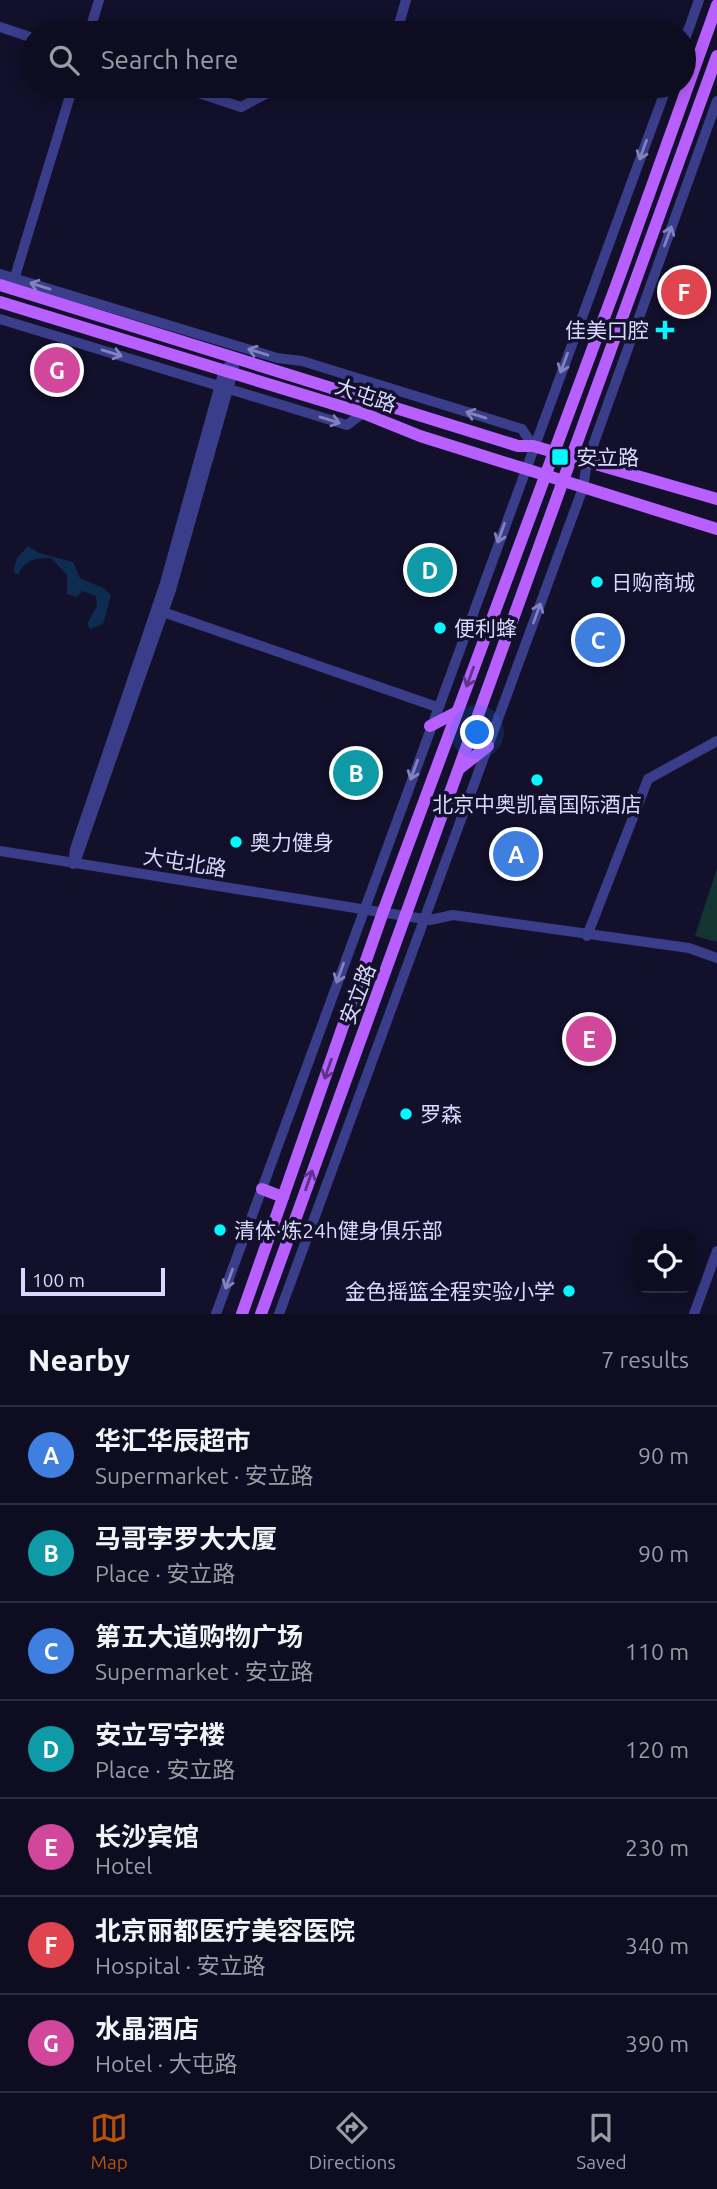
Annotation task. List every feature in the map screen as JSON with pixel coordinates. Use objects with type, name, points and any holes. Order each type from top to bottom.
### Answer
[{"type":"main road","points":[[696,63],[717,5]]},
{"type":"main road","name":"安立路","points":[[261,1314],[717,56]]},
{"type":"main road","points":[[552,451],[620,275],[684,98]]},
{"type":"main road","name":"大屯路","points":[[8,284],[310,383],[518,446],[533,446],[552,451],[717,499]]},
{"type":"main road","name":"大屯路","points":[[0,302],[363,413],[420,436],[717,529]]},
{"type":"main road","name":"安立路","points":[[242,1314],[383,912],[552,451]]},
{"type":"main road","points":[[430,726],[457,712]]},
{"type":"main road","points":[[460,768],[488,746]]},
{"type":"main road","points":[[262,1189],[284,1197]]},
{"type":"street","points":[[93,21],[99,0]]},
{"type":"street","points":[[400,21],[406,0]]},
{"type":"street","points":[[692,21],[699,0]]},
{"type":"street","points":[[0,27],[21,34]]},
{"type":"street","points":[[8,284],[69,98]]},
{"type":"street","points":[[214,98],[241,107],[258,98]]},
{"type":"street","name":"安立路","points":[[216,1314],[663,98]]},
{"type":"street","name":"安立路","points":[[279,1314],[583,488],[587,462],[717,101]]},
{"type":"street","points":[[0,274],[8,284],[277,358],[325,367],[522,429],[533,446]]},
{"type":"street","points":[[0,319],[347,425],[363,413]]},
{"type":"street","points":[[73,863],[81,850],[159,610],[224,387],[238,358]]},
{"type":"street","points":[[159,610],[437,707]]},
{"type":"street","points":[[587,936],[648,779],[717,741]]},
{"type":"street","name":"大屯北路","points":[[0,852],[383,912]]},
{"type":"street","points":[[383,912],[424,919],[453,915],[587,936],[689,948],[717,958]]},
{"type":"street","points":[[694,1314],[717,1251]]},
{"type":"green space","points":[[717,868],[717,942],[695,936]]},
{"type":"water","points":[[28,546],[39,553],[73,562],[80,578],[105,589],[111,596],[103,624],[90,629],[87,624],[97,606],[96,596],[82,591],[77,597],[67,594],[67,575],[51,558],[32,560],[18,575],[13,572],[17,558]]},
{"type":"place","name":"北京丽都医疗美容医院","points":[[684,292]]},
{"type":"place","name":"佳美口腔","points":[[665,330]]},
{"type":"place","name":"水晶酒店","points":[[57,370]]},
{"type":"place","name":"安立路","points":[[560,457]]},
{"type":"place","name":"安立写字楼","points":[[430,570]]},
{"type":"place","name":"日购商城","points":[[597,582]]},
{"type":"place","name":"便利蜂","points":[[440,628]]},
{"type":"place","name":"第五大道购物广场","points":[[598,640]]},
{"type":"place","name":"马哥孛罗大大厦","points":[[356,773]]},
{"type":"place","name":"北京中奥凯富国际酒店","points":[[537,780]]},
{"type":"place","name":"奥力健身","points":[[236,842]]},
{"type":"place","name":"华汇华辰超市","points":[[516,854]]},
{"type":"place","name":"长沙宾馆","points":[[589,1039]]},
{"type":"place","name":"罗森","points":[[406,1114]]},
{"type":"place","name":"清体·炼24h健身俱乐部","points":[[220,1230]]},
{"type":"place","name":"金色摇篮全程实验小学","points":[[569,1291]]}]
